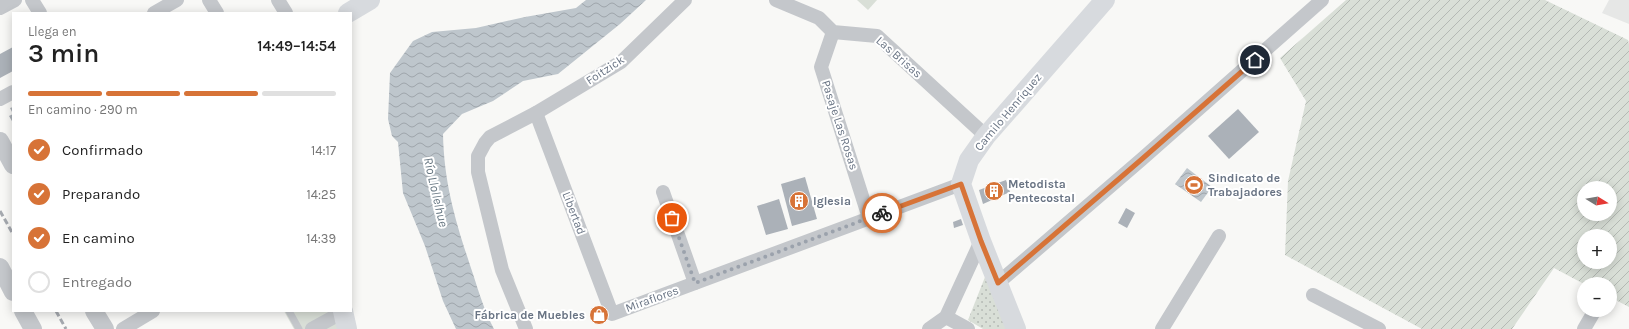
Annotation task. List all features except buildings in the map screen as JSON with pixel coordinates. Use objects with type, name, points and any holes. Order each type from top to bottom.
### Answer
[{"type":"main road","points":[[350,12],[370,0]]},
{"type":"main road","name":"Camilo Henríquez","points":[[961,184],[969,160],[986,136],[1104,0]]},
{"type":"main road","points":[[961,184],[981,241],[1016,329]]},
{"type":"street","points":[[0,8],[15,0]]},
{"type":"street","points":[[32,0],[39,12]]},
{"type":"street","points":[[156,12],[177,0]]},
{"type":"street","points":[[209,0],[216,12]]},
{"type":"street","points":[[278,0],[285,12]]},
{"type":"street","name":"Foitzick","points":[[526,329],[502,270],[478,172],[477,164],[481,149],[490,137],[536,113],[621,62],[685,0]]},
{"type":"street","points":[[776,0],[819,18],[833,32]]},
{"type":"street","points":[[998,283],[1142,159],[1322,0]]},
{"type":"street","name":"Las Brisas","points":[[833,32],[877,36],[986,136]]},
{"type":"street","name":"Pasaje Las Rosas","points":[[833,32],[821,67],[869,218]]},
{"type":"street","points":[[0,99],[12,93]]},
{"type":"street","name":"Libertad","points":[[536,113],[612,314]]},
{"type":"street","points":[[0,141],[12,163]]},
{"type":"street","name":"Miraflores","points":[[612,314],[961,184]]},
{"type":"street","points":[[663,192],[695,283]]},
{"type":"street","points":[[1162,329],[1219,236]]},
{"type":"street","points":[[929,329],[946,318],[981,241]]},
{"type":"street","points":[[0,267],[12,290]]},
{"type":"street","points":[[1313,295],[1373,328]]},
{"type":"street","points":[[24,312],[33,329]]},
{"type":"street","points":[[95,312],[104,329]]},
{"type":"street","points":[[123,329],[151,312]]},
{"type":"street","points":[[312,329],[344,317]]},
{"type":"street","points":[[1584,329],[1592,317]]},
{"type":"street","points":[[946,318],[968,329]]},
{"type":"lane","points":[[290,312],[299,329]]},
{"type":"shaded area","points":[[857,0],[877,0],[868,10]]},
{"type":"shaded area","points":[[1346,0],[1545,0],[1628,40],[1629,307],[1617,301],[1617,277],[1577,277],[1577,280],[1554,268],[1512,329],[1422,329],[1285,255],[1288,181],[1306,101],[1280,58]]},
{"type":"shaded area","points":[[1609,0],[1629,0],[1629,24],[1602,13]]},
{"type":"shaded area","points":[[985,277],[1011,329],[983,329],[968,320]]},
{"type":"shaded area","points":[[285,312],[339,312],[344,329],[294,329]]},
{"type":"water","name":"Río Llollelhue","points":[[586,0],[646,0],[620,24],[558,74],[523,81],[493,101],[462,114],[443,134],[446,171],[452,206],[480,295],[494,329],[456,329],[443,301],[425,246],[403,193],[398,142],[392,136],[388,119],[390,73],[413,41],[432,32],[476,28],[576,8]]},
{"type":"water","name":"Sindicato de Trabajadores","points":[[1187,168],[1212,187],[1201,202],[1175,184]]},
{"type":"railway","points":[[0,211],[12,232]]},
{"type":"railway","points":[[57,312],[66,329]]},
{"type":"way so far","points":[[672,218],[695,283],[882,213]]},
{"type":"place","name":"Sindicato de Trabajadores","points":[[1194,185]]},
{"type":"place","name":"Metodista Pentecostal","points":[[994,191]]},
{"type":"place","name":"Iglesia","points":[[799,201]]},
{"type":"place","name":"Fábrica de Muebles","points":[[599,315]]},
{"type":"route","points":[[882,213],[961,184],[981,241],[998,283],[1255,60]]}]
